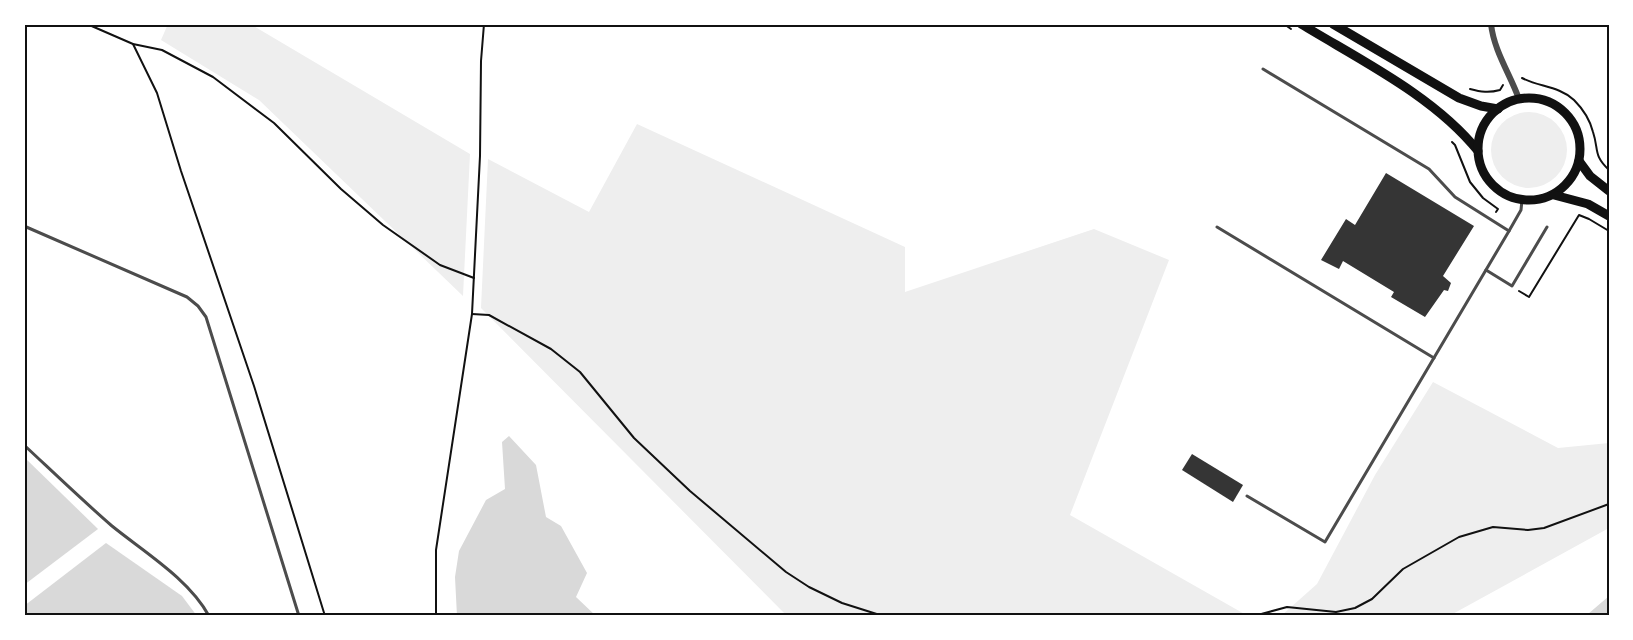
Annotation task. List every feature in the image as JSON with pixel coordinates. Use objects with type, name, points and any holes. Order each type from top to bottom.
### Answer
[{"type":"main road","points":[[1333,24],[1459,98],[1498,109]]},
{"type":"main road","points":[[1297,27],[1395,81],[1448,118],[1478,151]]},
{"type":"main road","points":[[1519,99],[1548,102],[1560,109],[1570,119],[1577,132],[1580,146],[1579,161],[1570,180],[1554,195],[1538,200],[1522,200],[1505,195],[1491,184],[1481,169],[1478,151],[1483,128],[1498,109],[1519,99]]},
{"type":"main road","points":[[1579,161],[1590,176],[1609,191]]},
{"type":"main road","points":[[1554,195],[1588,204],[1609,216]]},
{"type":"street","points":[[1491,24],[1499,55],[1519,99]]},
{"type":"lane","points":[[1263,69],[1429,169],[1455,197],[1509,231]]},
{"type":"lane","points":[[1247,496],[1325,542],[1509,231],[1521,210],[1522,200]]},
{"type":"lane","points":[[24,226],[187,297],[206,317],[299,616]]},
{"type":"lane","points":[[1217,227],[1434,358]]},
{"type":"lane","points":[[1486,270],[1512,286],[1547,227]]},
{"type":"lane","points":[[24,445],[111,525],[186,585],[203,605],[208,616]]},
{"type":"path","points":[[87,24],[133,44],[162,50],[213,77],[274,123],[341,189],[382,225],[440,265],[474,278]]},
{"type":"path","points":[[436,616],[436,550],[472,314],[484,24]]},
{"type":"path","points":[[1284,24],[1297,27]]},
{"type":"path","points":[[133,44],[157,93],[254,386],[325,616]]},
{"type":"path","points":[[1464,87],[1493,92],[1500,90],[1503,84],[1522,78],[1560,90],[1574,100],[1587,115],[1594,134],[1596,151],[1603,165],[1609,170]]},
{"type":"path","points":[[1448,137],[1455,145],[1470,182],[1483,198],[1498,209],[1491,220]]},
{"type":"path","points":[[1512,286],[1529,297],[1579,215],[1609,231]]},
{"type":"path","points":[[472,314],[489,315],[551,349],[580,372],[634,438],[690,491],[786,572],[809,587],[842,603],[883,616]]},
{"type":"path","points":[[1254,616],[1287,607],[1336,612],[1354,608],[1372,599],[1403,569],[1460,537],[1493,527],[1528,530],[1544,528],[1609,504]]},
{"type":"shaded area","points":[[168,24],[250,24],[470,154],[463,296],[259,100],[161,40]]},
{"type":"shaded area","points":[[1529,112],[1543,115],[1556,123],[1564,136],[1567,150],[1564,164],[1556,177],[1543,185],[1529,188],[1515,185],[1502,177],[1494,164],[1491,150],[1494,136],[1502,123],[1515,115]]},
{"type":"shaded area","points":[[637,124],[905,247],[905,292],[1094,229],[1169,260],[1070,515],[1248,616],[787,616],[481,308],[488,159],[589,212]]},
{"type":"shaded area","points":[[1433,382],[1558,448],[1609,443],[1609,528],[1449,616],[1281,616],[1317,584],[1375,475]]},
{"type":"shaded area","points":[[509,436],[536,465],[546,517],[561,526],[587,573],[576,597],[596,616],[457,616],[455,577],[459,551],[486,500],[505,489],[502,442]]},
{"type":"shaded area","points":[[24,457],[98,529],[24,585]]},
{"type":"shaded area","points":[[106,543],[182,596],[197,616],[24,616],[24,606]]},
{"type":"shaded area","points":[[1609,596],[1609,616],[1585,616],[1588,614]]},
{"type":"building","points":[[1386,173],[1474,226],[1443,276],[1451,283],[1448,291],[1444,290],[1425,317],[1391,297],[1394,292],[1343,261],[1339,269],[1321,260],[1346,219],[1355,225]]},
{"type":"building","points":[[1192,454],[1243,485],[1233,502],[1182,470]]}]
